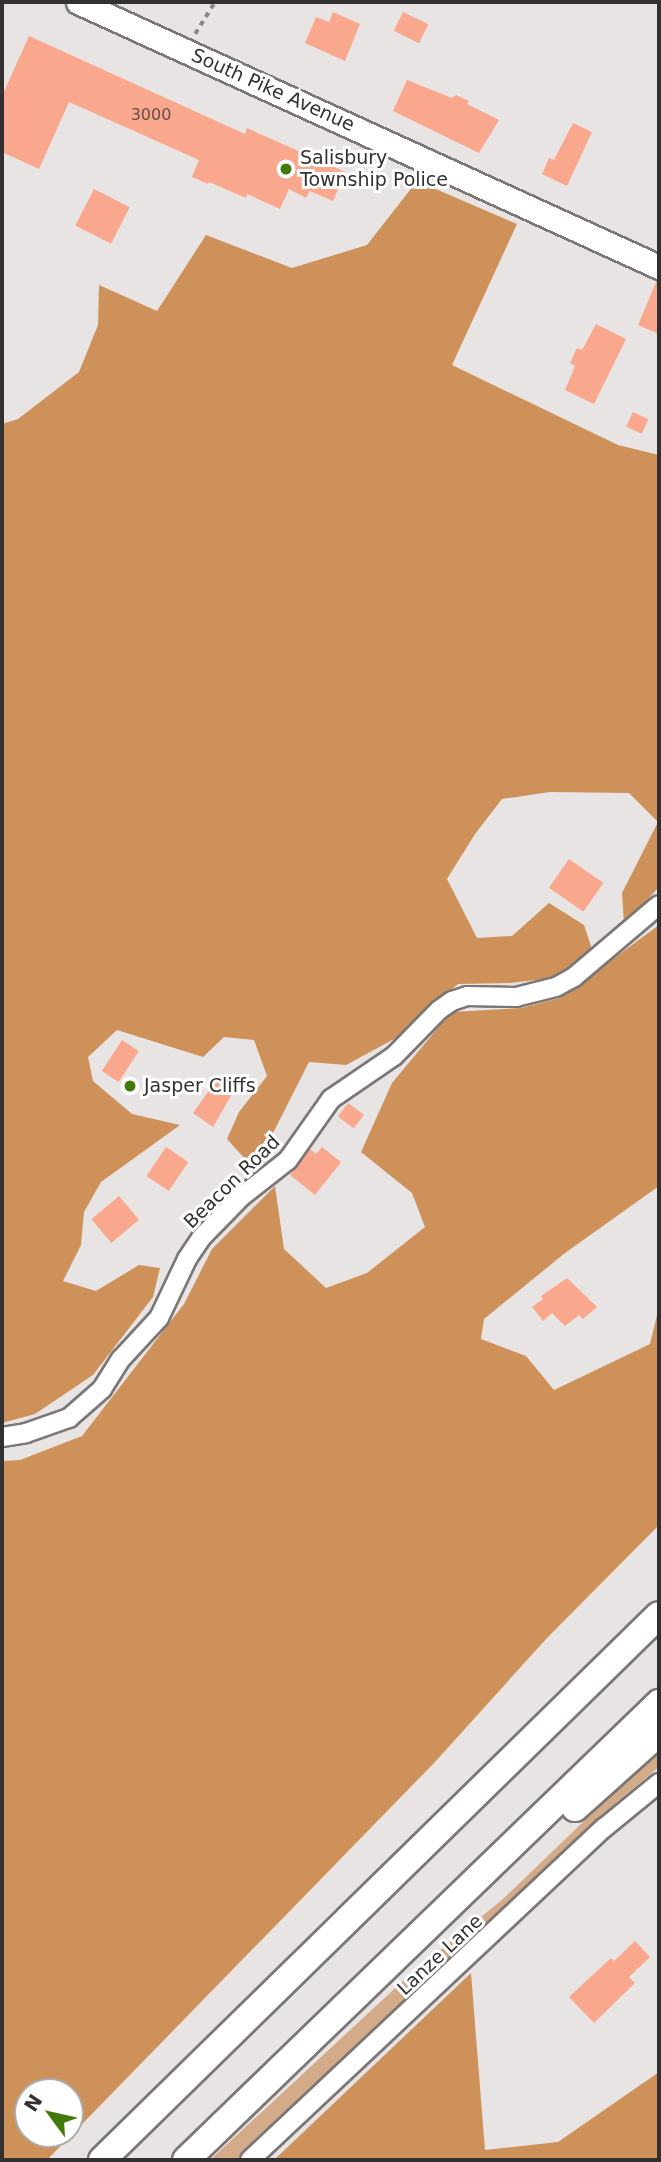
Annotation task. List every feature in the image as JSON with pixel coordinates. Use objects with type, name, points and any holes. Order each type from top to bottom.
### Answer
[{"type":"highway","points":[[102,2160],[343,1912],[659,1596]]},
{"type":"highway","points":[[173,2088],[659,1615]]},
{"type":"highway","points":[[187,2160],[659,1703]]},
{"type":"highway","points":[[187,2160],[659,1733]]},
{"type":"main road","name":"South Pike Avenue","points":[[78,2],[659,267]]},
{"type":"street","name":"Beacon Road","points":[[2,1437],[26,1433],[69,1418],[102,1389],[121,1359],[159,1318],[187,1259],[201,1238],[241,1198],[288,1160],[331,1099],[394,1056],[439,1010],[452,1001],[467,996],[516,997],[556,987],[632,930],[659,905]]},
{"type":"street","name":"Lanze Lane","points":[[250,2160],[604,1828],[659,1783]]},
{"type":"path","points":[[184,50],[215,2]]},
{"type":"shaded area","points":[[417,181],[517,224],[452,365],[618,445],[659,455],[659,887],[624,924],[622,893],[658,822],[629,793],[550,792],[502,799],[475,834],[447,879],[477,938],[512,936],[549,903],[584,925],[592,949],[553,978],[510,983],[458,984],[396,1038],[346,1065],[309,1062],[272,1135],[246,1160],[227,1139],[239,1112],[267,1076],[254,1040],[224,1037],[203,1057],[117,1030],[88,1057],[93,1081],[132,1114],[180,1125],[101,1182],[84,1212],[81,1245],[63,1281],[96,1291],[139,1265],[160,1268],[153,1297],[93,1375],[35,1414],[2,1423],[2,424],[18,419],[79,372],[98,325],[99,285],[157,311],[206,235],[292,268],[367,245]]},
{"type":"shaded area","points":[[659,925],[659,1186],[565,1253],[484,1319],[481,1339],[526,1356],[554,1390],[650,1344],[659,1307],[659,1525],[546,1639],[435,1762],[84,2122],[84,2078],[14,2078],[14,2148],[59,2148],[47,2160],[2,2160],[2,1461],[20,1460],[82,1436],[184,1304],[212,1249],[275,1186],[284,1249],[326,1288],[367,1273],[425,1227],[412,1193],[361,1152],[392,1083],[451,1012],[521,1008],[560,998]]},
{"type":"shaded area","points":[[659,1749],[659,1767],[618,1801],[236,2160],[210,2160],[405,1979],[503,1899]]},
{"type":"shaded area","points":[[471,1973],[485,2150],[558,2142],[659,2072],[659,2160],[274,2160]]},
{"type":"building","points":[[333,12],[360,24],[345,61],[305,43],[316,17],[329,22]]},
{"type":"building","points":[[403,12],[428,24],[419,43],[394,31]]},
{"type":"building","points":[[29,36],[245,134],[247,128],[303,153],[306,147],[334,160],[332,166],[345,172],[333,201],[310,191],[306,198],[289,189],[280,209],[247,194],[246,198],[209,182],[208,184],[192,177],[199,160],[69,102],[39,169],[2,152],[2,96]]},
{"type":"building","points":[[407,80],[452,98],[456,95],[469,101],[467,104],[499,120],[479,153],[393,111]]},
{"type":"building","points":[[573,123],[592,132],[567,186],[542,174],[549,158],[554,160]]},
{"type":"building","points":[[94,189],[130,207],[111,244],[75,226]]},
{"type":"building","points":[[657,280],[659,281],[659,334],[638,325]]},
{"type":"building","points":[[596,324],[626,339],[594,404],[565,390],[575,366],[570,363],[577,348],[582,350]]},
{"type":"building","points":[[633,412],[648,419],[642,434],[626,427]]},
{"type":"building","points":[[569,859],[603,883],[583,912],[549,888]]},
{"type":"building","points":[[122,1040],[139,1051],[119,1082],[102,1071]]},
{"type":"building","points":[[220,1075],[236,1087],[213,1127],[193,1113]]},
{"type":"building","points":[[348,1103],[364,1115],[354,1129],[338,1117]]},
{"type":"building","points":[[166,1147],[188,1162],[169,1191],[146,1176]]},
{"type":"building","points":[[322,1147],[341,1162],[315,1195],[290,1175],[310,1149],[316,1154]]},
{"type":"building","points":[[119,1196],[139,1220],[111,1243],[91,1219]]},
{"type":"building","points":[[567,1278],[597,1307],[583,1319],[579,1315],[565,1326],[552,1313],[543,1321],[532,1307],[543,1299],[541,1296]]},
{"type":"building","points":[[635,1941],[650,1957],[629,1977],[635,1983],[594,2023],[569,1997],[611,1958],[614,1961]]},
{"type":"place","name":"Salisbury Township Police","points":[[286,169]]},
{"type":"place","name":"Jasper Cliffs","points":[[130,1086]]}]
